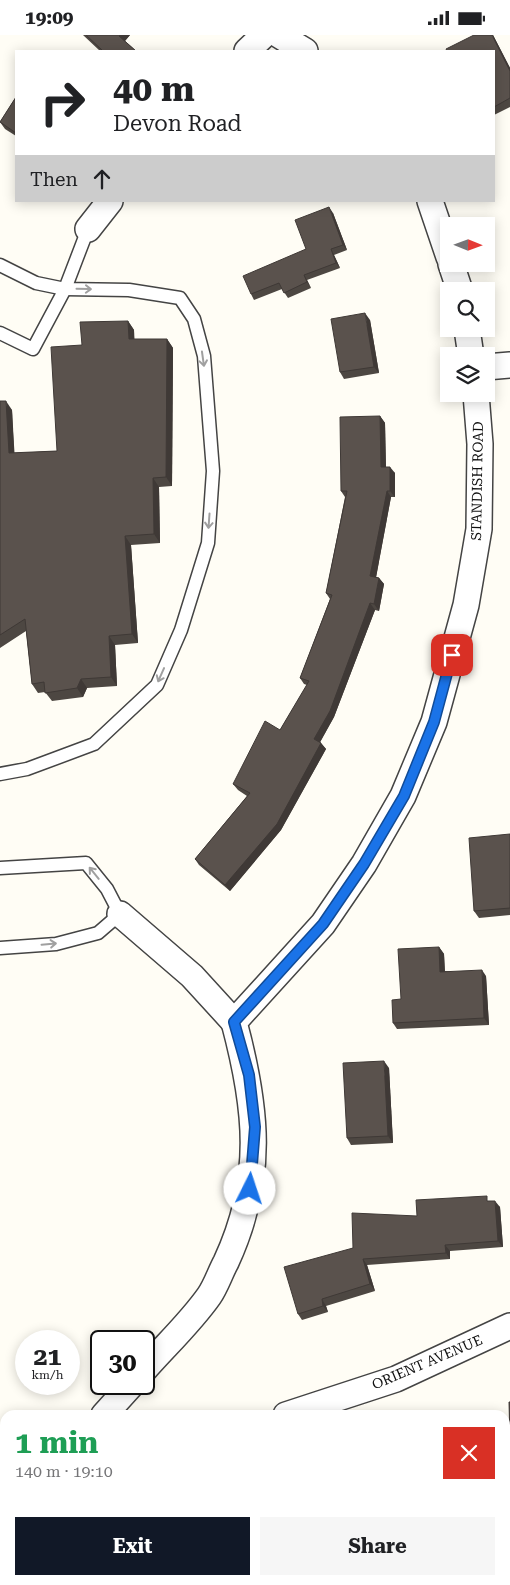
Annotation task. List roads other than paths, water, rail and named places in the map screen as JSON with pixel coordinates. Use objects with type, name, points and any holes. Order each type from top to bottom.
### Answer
[{"type":"street","points":[[248,50],[264,35]]},
{"type":"street","points":[[280,35],[302,50]]},
{"type":"street","points":[[88,229],[109,202]]},
{"type":"street","points":[[430,202],[440,230]]},
{"type":"street","points":[[495,366],[510,365]]},
{"type":"street","name":"STANDISH ROAD","points":[[234,1022],[323,924],[364,864],[404,796],[434,722],[466,605],[479,529],[480,444],[477,402]]},
{"type":"street","points":[[120,914],[192,976],[234,1022],[249,1075],[255,1127],[250,1189],[236,1240],[210,1295],[155,1358]]},
{"type":"street","name":"ORIENT AVENUE","points":[[301,1410],[396,1379],[510,1326]]},
{"type":"street","points":[[109,1410],[122,1395]]},
{"type":"lane","points":[[0,333],[33,349],[65,289],[88,229]]},
{"type":"lane","points":[[0,265],[36,283],[65,289],[129,290],[180,298],[194,319],[204,356],[213,471],[208,543],[181,629],[157,685],[94,744],[27,769],[0,774]]},
{"type":"lane","points":[[0,868],[86,863],[107,889],[120,914],[98,933],[56,944],[0,948]]}]
